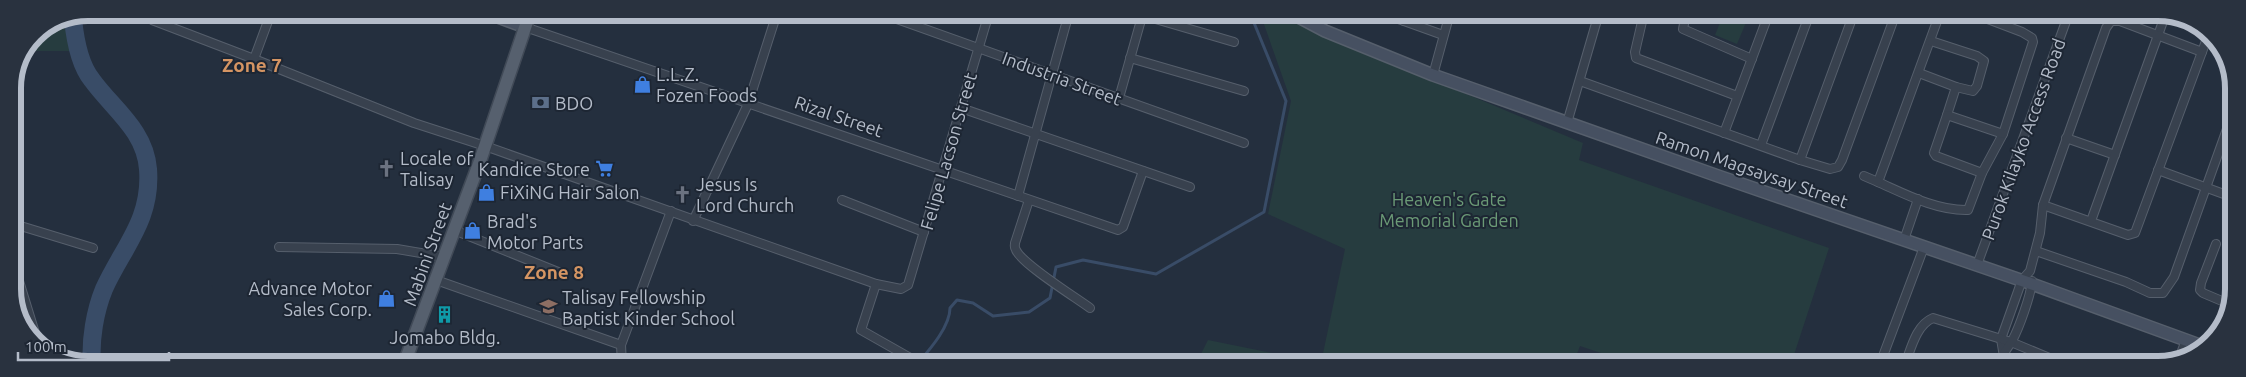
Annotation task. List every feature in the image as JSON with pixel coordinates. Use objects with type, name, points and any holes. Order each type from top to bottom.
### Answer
[{"type":"main road","name":"Rizal Street","points":[[509,21],[525,27]]},
{"type":"main road","name":"Mabini Street","points":[[407,356],[485,146],[527,21]]},
{"type":"main road","name":"Ramon Magsaysay Street","points":[[1306,21],[1325,31],[1433,75],[2027,282],[2196,343]]},
{"type":"street","points":[[155,21],[254,58],[414,123],[485,146],[876,284],[860,327],[861,330],[907,356]]},
{"type":"street","points":[[254,58],[268,21]]},
{"type":"street","points":[[693,221],[748,104],[774,21]]},
{"type":"street","name":"Industria Street","points":[[902,21],[1244,143]]},
{"type":"street","name":"Felipe Lacson Street","points":[[876,284],[906,288],[908,285],[986,21]]},
{"type":"street","points":[[1018,196],[1066,21]]},
{"type":"street","points":[[1119,98],[1138,21]]},
{"type":"street","points":[[1164,21],[1234,42]]},
{"type":"street","points":[[1413,21],[1443,35]]},
{"type":"street","points":[[1433,75],[1447,21]]},
{"type":"street","points":[[1567,123],[1597,21]]},
{"type":"street","points":[[1642,21],[1634,52],[1636,58],[1737,96]]},
{"type":"street","points":[[1684,21],[1683,29],[1752,59]]},
{"type":"street","points":[[1724,133],[1766,21]]},
{"type":"street","points":[[1761,145],[1807,21]]},
{"type":"street","points":[[1800,160],[1851,21]]},
{"type":"street","points":[[1580,81],[1830,169],[1838,167],[1893,21]]},
{"type":"street","points":[[1878,182],[1920,73],[1937,21]]},
{"type":"street","points":[[1864,176],[1918,199],[1955,210],[1968,210],[1982,173],[2003,134],[2034,42],[2032,38],[2022,32],[1993,21]]},
{"type":"street","name":"Purok Kilayko Access Road","points":[[1977,265],[2066,21]]},
{"type":"street","points":[[2002,356],[2011,342],[2036,251],[2042,222],[2043,205],[2101,37],[2111,21],[2120,21],[2202,52]]},
{"type":"street","points":[[2090,221],[2163,22]]},
{"type":"street","name":"Rizal Street","points":[[525,27],[1118,230],[1122,230],[1143,171]]},
{"type":"street","points":[[1920,73],[1956,87],[1973,91],[1976,86],[1984,61],[1977,56],[1931,41]]},
{"type":"street","points":[[2043,205],[2128,235],[2135,233],[2206,42]]},
{"type":"street","points":[[1130,58],[1244,91]]},
{"type":"street","points":[[1956,87],[1934,153],[1936,156],[1982,173]]},
{"type":"street","points":[[961,108],[1190,187]]},
{"type":"street","points":[[1947,115],[2003,134]]},
{"type":"street","points":[[2036,251],[2150,293],[2163,293],[2174,278],[2225,134]]},
{"type":"street","points":[[2066,138],[2115,155]]},
{"type":"street","points":[[2158,170],[2225,195]]},
{"type":"street","points":[[1904,240],[1918,199]]},
{"type":"street","points":[[842,200],[924,232]]},
{"type":"street","points":[[1029,200],[1015,248],[1028,264],[1090,308]]},
{"type":"street","points":[[622,356],[621,345],[670,211]]},
{"type":"street","points":[[21,226],[93,248]]},
{"type":"street","points":[[454,230],[562,274]]},
{"type":"street","points":[[2216,244],[2200,284],[2200,290],[2203,294],[2223,302]]},
{"type":"street","points":[[279,247],[397,249],[444,258]]},
{"type":"street","points":[[1883,356],[1924,247]]},
{"type":"street","points":[[436,280],[621,345]]},
{"type":"street","points":[[2004,350],[2001,338],[2027,282]]},
{"type":"street","points":[[21,291],[32,325]]},
{"type":"street","points":[[1908,356],[1919,329],[1926,321],[1932,318],[2001,338],[2045,356]]},
{"type":"street","points":[[2182,351],[2186,340]]},
{"type":"green space","name":"Heaven's Gate Memorial Garden","points":[[1263,21],[1292,21],[1583,143],[1579,160],[1829,248],[1794,356],[1610,356],[1580,346],[1576,356],[1322,356],[1345,249],[1268,214],[1291,101]]},
{"type":"green space","points":[[1721,21],[1747,21],[1737,44],[1715,35]]},
{"type":"green space","points":[[77,23],[78,51],[33,51],[51,33],[63,26]]},
{"type":"green space","name":"Heaven's Gate Memorial Garden","points":[[1208,340],[1287,356],[1200,356]]},
{"type":"waterway","points":[[924,356],[939,336],[947,322],[950,308],[957,300],[973,303],[993,316],[1029,312],[1050,298],[1056,267],[1083,260],[1156,274],[1264,212],[1286,101],[1253,21]]},
{"type":"waterway","points":[[74,23],[76,43],[84,67],[100,91],[134,131],[146,155],[148,169],[148,187],[141,218],[104,289],[98,307],[94,326],[92,356]]},
{"type":"place","name":"L.L.Z. Fozen Foods","points":[[642,84]]},
{"type":"place","name":"BDO","points":[[541,103]]},
{"type":"place","name":"Locale of Talisay","points":[[386,168]]},
{"type":"place","name":"Kandice Store","points":[[604,169]]},
{"type":"place","name":"FiXiNG Hair Salon","points":[[486,192]]},
{"type":"place","name":"Jesus Is Lord Church","points":[[682,194]]},
{"type":"place","name":"Brad's Motor Parts","points":[[473,231]]},
{"type":"place","name":"Advance Motor Sales Corp.","points":[[386,298]]},
{"type":"place","name":"Talisay Fellowship Baptist Kinder School","points":[[548,307]]},
{"type":"place","name":"Jomabo Bldg.","points":[[445,314]]},
{"type":"district","name":"Zone 7","points":[[252,65]]},
{"type":"district","name":"Zone 8","points":[[554,272]]}]
